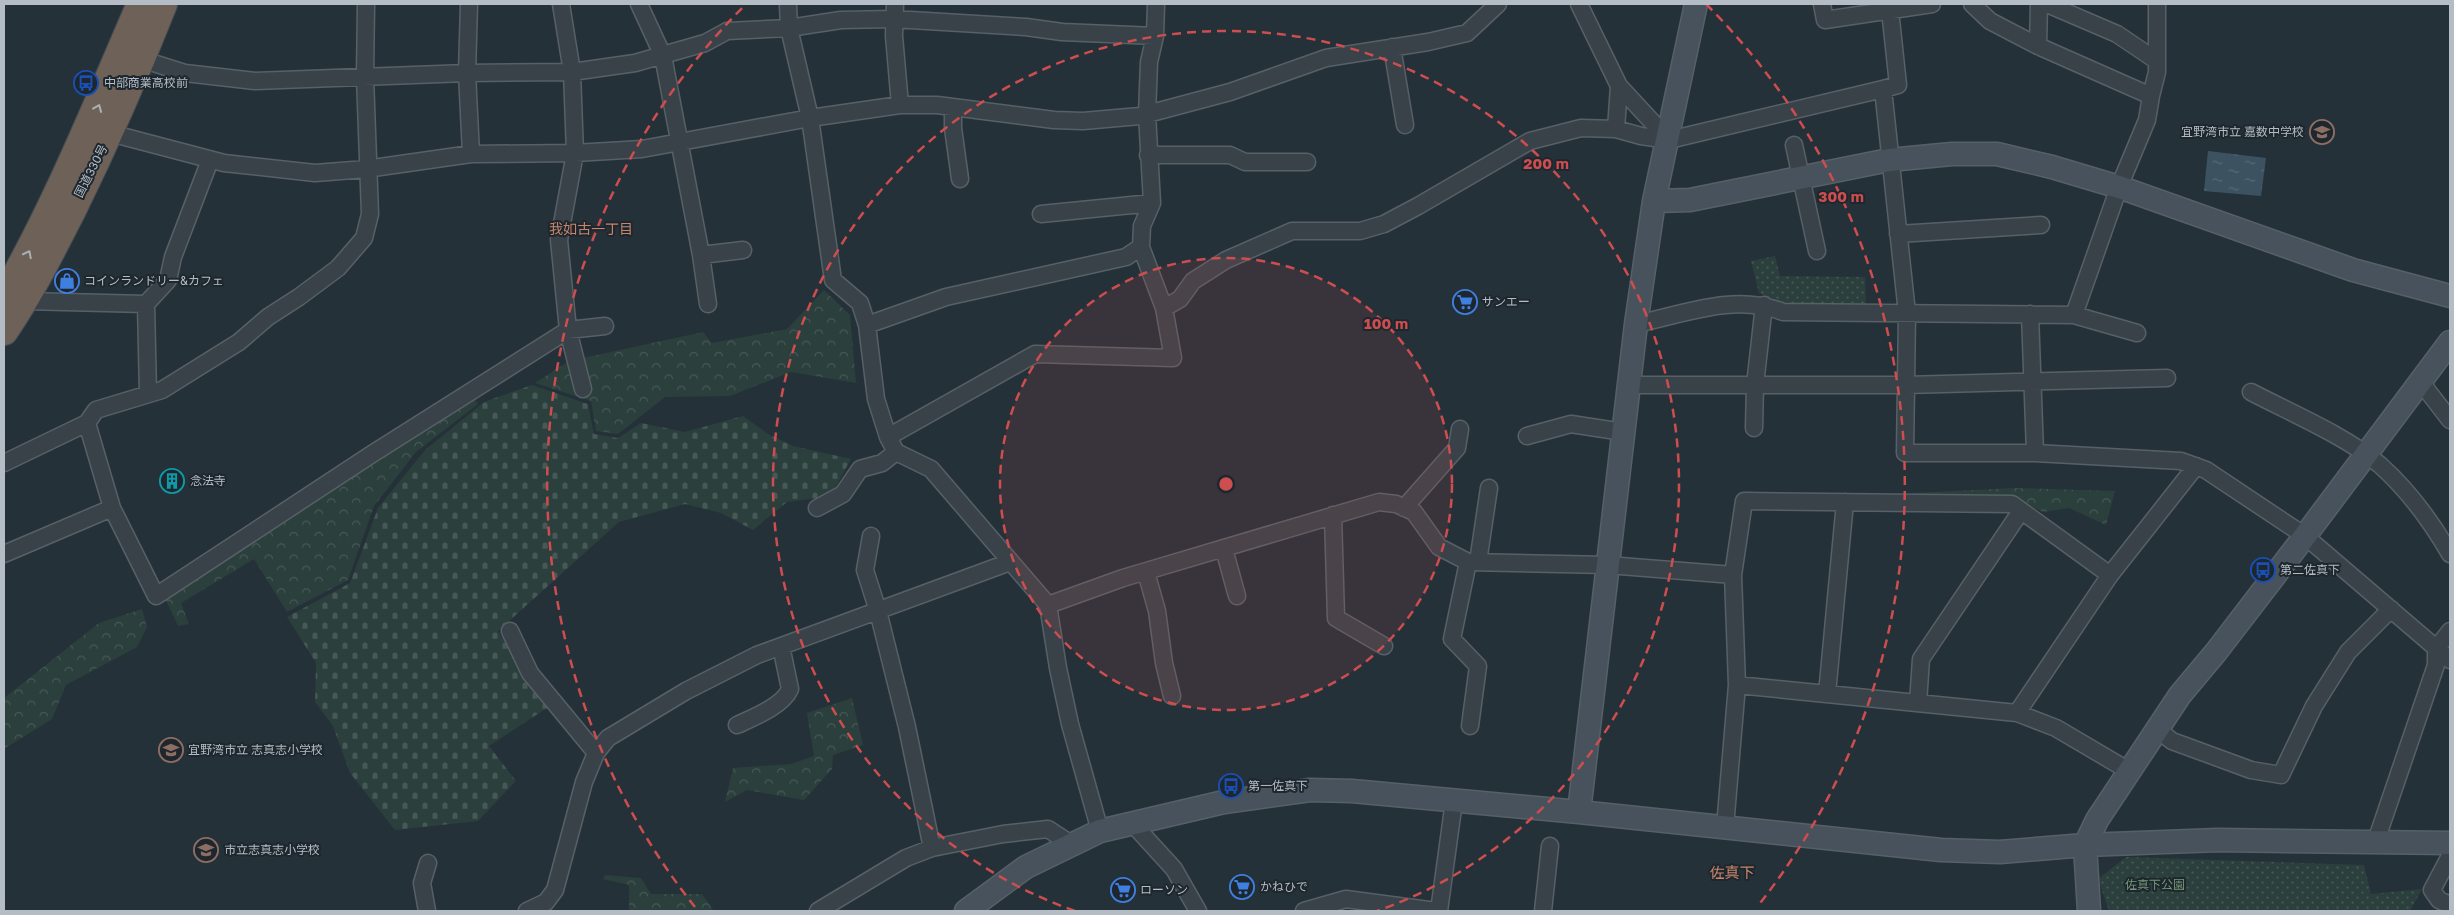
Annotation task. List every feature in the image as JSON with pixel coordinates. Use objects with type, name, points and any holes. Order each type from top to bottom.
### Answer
[{"type":"highway","name":"国道330号","points":[[4,331],[11,299],[43,224],[93,118],[141,4]]},
{"type":"highway","name":"国道330号","points":[[11,299],[110,134],[163,4]]},
{"type":"street","points":[[4,463],[87,423],[96,410],[162,390],[239,342],[268,317],[338,268],[364,238],[370,214],[366,169],[366,4]]},
{"type":"street","points":[[469,4],[467,73],[471,154]]},
{"type":"street","points":[[561,4],[572,72],[575,153],[559,240],[568,330],[583,389]]},
{"type":"street","points":[[639,4],[663,56],[701,255],[708,304]]},
{"type":"street","points":[[788,4],[789,28],[810,118],[833,280],[860,302],[867,325],[876,399],[888,437],[896,452],[931,469],[1048,605],[1058,668],[1070,724],[1100,831]]},
{"type":"street","points":[[888,437],[1035,354],[1173,358],[1164,308],[1141,247],[1142,226],[1152,203],[1147,114],[1149,62],[1156,36],[1156,4]]},
{"type":"street","points":[[110,134],[210,160],[315,173],[366,169],[471,154],[575,153],[642,149],[810,118],[900,105],[953,108],[1083,121],[1147,114],[1230,92],[1326,58],[1428,42],[1467,33],[1498,4]]},
{"type":"street","points":[[1579,4],[1619,86],[1669,140]]},
{"type":"street","points":[[1579,812],[1636,324],[1654,201],[1669,140],[1696,4]]},
{"type":"street","points":[[1822,4],[1825,20],[1932,4]]},
{"type":"street","points":[[1972,4],[1990,22],[2038,46],[2151,96]]},
{"type":"street","points":[[2038,46],[2040,4]]},
{"type":"street","points":[[2047,4],[2117,34],[2157,61]]},
{"type":"street","points":[[2074,315],[2119,187],[2147,120],[2158,72],[2157,4]]},
{"type":"street","points":[[1164,308],[1180,298],[1193,281],[1226,260],[1292,231],[1360,231],[1384,224],[1530,141],[1580,128],[1616,129],[1640,136],[1669,140],[1898,85],[1890,10]]},
{"type":"street","points":[[141,59],[185,73],[255,82],[365,76],[572,72],[634,63],[663,56],[705,43],[726,31],[789,28],[894,11],[1156,36]]},
{"type":"street","points":[[894,11],[900,105]]},
{"type":"street","points":[[1392,47],[1405,125]]},
{"type":"street","points":[[1616,129],[1619,86]]},
{"type":"street","points":[[1883,89],[1889,160],[1907,313],[1905,453],[2035,453],[2181,461],[2196,466],[2206,470],[2305,536],[2450,660]]},
{"type":"street","points":[[953,108],[953,128],[960,179]]},
{"type":"street","points":[[1794,145],[1817,251]]},
{"type":"street","points":[[1654,201],[1690,200],[1889,160],[1952,154],[1997,154],[2052,167],[2119,187],[2354,270],[2450,296]]},
{"type":"street","points":[[1148,156],[1230,155],[1245,162],[1307,162]]},
{"type":"street","points":[[148,394],[146,304],[168,280],[174,256],[210,160]]},
{"type":"street","points":[[1041,214],[1152,203]]},
{"type":"street","points":[[1898,234],[2041,225]]},
{"type":"street","points":[[867,325],[946,297],[1126,257],[1141,247]]},
{"type":"street","points":[[701,255],[743,250]]},
{"type":"street","points":[[11,299],[146,304]]},
{"type":"street","points":[[1636,324],[1731,303],[1764,305],[1783,312],[2074,315],[2137,333]]},
{"type":"street","points":[[1754,428],[1755,385],[1764,305]]},
{"type":"street","points":[[2030,314],[2034,382],[2035,453]]},
{"type":"street","points":[[87,423],[112,508],[156,596],[372,454],[568,330],[605,326]]},
{"type":"street","points":[[2089,911],[2085,845],[2129,770],[2180,695],[2216,652],[2305,536],[2450,342]]},
{"type":"street","points":[[1628,385],[1906,385],[2167,378]]},
{"type":"street","points":[[2420,381],[2450,420]]},
{"type":"street","points":[[2251,392],[2353,446],[2379,465],[2415,501],[2432,523],[2450,554]]},
{"type":"street","points":[[1527,436],[1571,424],[1623,432]]},
{"type":"street","points":[[1404,508],[1456,448],[1460,429]]},
{"type":"street","points":[[817,508],[843,494],[860,469],[882,463],[896,452]]},
{"type":"street","points":[[2017,713],[2110,575],[2196,466]]},
{"type":"street","points":[[1470,726],[1478,666],[1452,639],[1473,562],[1489,488]]},
{"type":"street","points":[[1725,827],[1737,685],[1733,575],[1744,501],[2012,504],[2110,575]]},
{"type":"street","points":[[1048,605],[1146,572],[1379,502],[1396,504],[1414,512],[1439,547],[1473,562],[1608,565],[1733,575]]},
{"type":"street","points":[[1826,694],[1845,502]]},
{"type":"street","points":[[4,554],[112,508]]},
{"type":"street","points":[[1918,703],[1921,659],[2021,511]]},
{"type":"street","points":[[1332,515],[1336,618],[1384,646]]},
{"type":"street","points":[[871,536],[865,570],[878,611],[907,727],[932,848]]},
{"type":"street","points":[[1224,549],[1237,596]]},
{"type":"street","points":[[527,911],[546,902],[555,890],[584,782],[596,753],[608,738],[686,691],[757,655],[1010,562]]},
{"type":"street","points":[[1146,572],[1158,612],[1164,663],[1172,696]]},
{"type":"street","points":[[2157,729],[2172,741],[2251,770],[2281,775],[2314,706],[2348,652],[2391,609]]},
{"type":"street","points":[[510,631],[530,673],[596,753]]},
{"type":"street","points":[[2376,841],[2436,665],[2436,649],[2450,631]]},
{"type":"street","points":[[737,725],[764,712],[788,695],[790,689],[781,646]]},
{"type":"street","points":[[1737,685],[2017,713],[2056,728],[2129,770]]},
{"type":"street","points":[[966,911],[1026,867],[1100,831],[1224,802],[1310,790],[1352,791],[1579,812],[1941,850],[2000,852],[2085,845],[2218,840],[2450,842]]},
{"type":"street","points":[[1304,911],[1346,900],[1438,911],[1454,801]]},
{"type":"street","points":[[1132,823],[1174,869],[1198,911]]},
{"type":"street","points":[[818,911],[906,858],[932,848],[994,836],[1048,829],[1071,844]]},
{"type":"street","points":[[1544,911],[1550,846]]},
{"type":"street","points":[[2450,856],[2432,890],[2439,900],[2450,905]]},
{"type":"street","points":[[427,911],[422,883],[428,863]]},
{"type":"green space","points":[[1775,256],[1780,276],[1865,277],[1866,304],[1786,305],[1759,293],[1751,261]]},
{"type":"green space","points":[[824,290],[850,315],[856,383],[791,372],[730,396],[665,397],[618,434],[596,431],[591,401],[535,383],[569,361],[703,332],[712,343],[787,329]]},
{"type":"green space","points":[[532,385],[588,404],[594,434],[618,438],[641,423],[685,432],[743,416],[768,434],[793,446],[851,459],[834,490],[817,498],[787,502],[753,530],[721,513],[685,504],[619,522],[498,631],[547,708],[489,746],[516,781],[478,821],[395,830],[350,773],[333,726],[315,702],[316,663],[287,617],[350,583],[378,508],[425,450],[484,402]]},
{"type":"green space","points":[[475,399],[478,404],[416,452],[374,506],[348,580],[287,612],[254,559],[181,603],[189,624],[178,626],[164,596]]},
{"type":"green space","points":[[2015,488],[2115,491],[2106,525],[2069,508],[2043,512],[2014,498],[1912,495],[1912,493]]},
{"type":"green space","points":[[142,609],[147,627],[137,647],[66,685],[52,719],[4,749],[4,698],[99,623]]},
{"type":"green space","points":[[852,698],[863,745],[833,755],[832,769],[804,800],[747,790],[725,802],[733,768],[791,764],[814,756],[807,713]]},
{"type":"green space","name":"佐真下公園","points":[[2126,857],[2364,865],[2371,894],[2422,889],[2410,911],[2109,911],[2098,879]]},
{"type":"green space","points":[[605,875],[641,878],[651,894],[702,894],[714,911],[629,911],[629,885],[603,879]]},
{"type":"water","points":[[2208,151],[2266,158],[2261,196],[2204,191]]},
{"type":"place","name":"中部商業高校前","points":[[86,83]]},
{"type":"place","name":"宜野湾市立 嘉数中学校","points":[[2322,132]]},
{"type":"place","name":"コインランドリー&カフェ","points":[[67,281]]},
{"type":"place","name":"サンエー","points":[[1465,302]]},
{"type":"place","name":"念法寺","points":[[172,481]]},
{"type":"place","name":"第二佐真下","points":[[2263,570]]},
{"type":"place","name":"宜野湾市立 志真志小学校","points":[[171,750]]},
{"type":"place","name":"第一佐真下","points":[[1231,786]]},
{"type":"place","name":"市立志真志小学校","points":[[206,850]]},
{"type":"place","name":"かねひで","points":[[1242,887]]},
{"type":"place","name":"ローソン","points":[[1123,890]]},
{"type":"district","name":"我如古一丁目","points":[[591,229]]},
{"type":"district","name":"佐真下","points":[[1732,873]]}]
